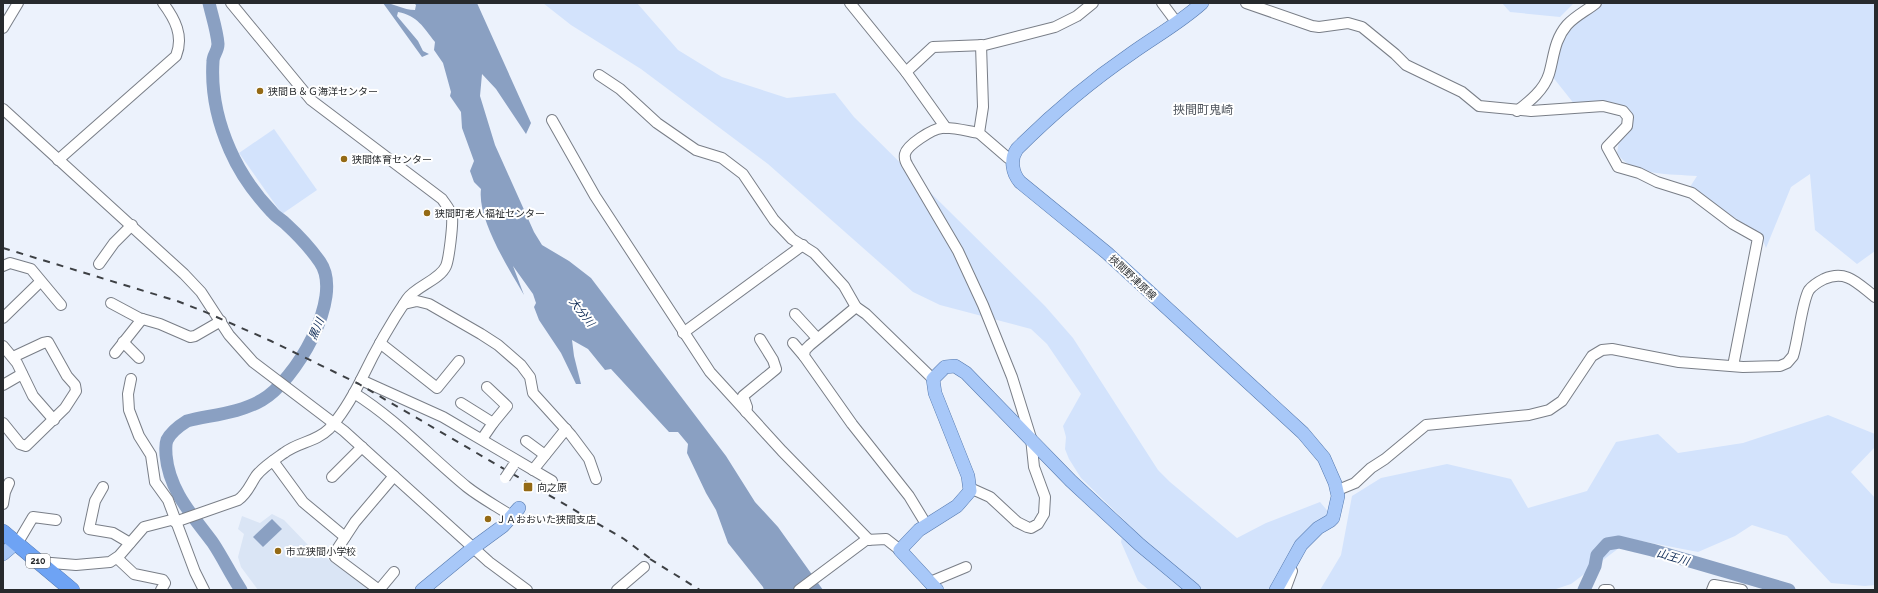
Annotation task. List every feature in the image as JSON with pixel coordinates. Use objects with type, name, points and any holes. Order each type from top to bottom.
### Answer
[{"type":"highway","name":"210","points":[[3,532],[72,590]]},
{"type":"main road","points":[[1013,159],[1015,151],[1022,144],[1089,85],[1132,53],[1177,23],[1202,3]]},
{"type":"main road","name":"挾間野津原線","points":[[1013,159],[1014,173],[1020,182],[1107,253],[1313,443],[1324,458],[1338,490]]},
{"type":"main road","points":[[934,586],[900,550],[926,524],[960,503],[968,494],[970,488],[968,476],[935,393],[933,379],[940,370],[945,367],[955,366],[961,369],[1031,438],[1071,481],[1194,590]]},
{"type":"main road","points":[[1276,590],[1298,550],[1310,536],[1333,518],[1338,490]]},
{"type":"main road","points":[[422,590],[516,512]]},
{"type":"main road","points":[[3,554],[16,543]]},
{"type":"street","points":[[3,28],[18,3]]},
{"type":"street","points":[[58,160],[176,56],[180,37],[164,3]]},
{"type":"street","points":[[39,562],[80,564],[105,563],[117,558],[144,527],[222,507],[241,498],[256,476],[273,461],[289,449],[318,438],[334,423],[354,393],[380,343],[404,304],[419,287],[433,279],[446,266],[452,217],[449,208],[442,199],[311,100],[231,3]]},
{"type":"street","points":[[850,3],[906,72],[946,128]]},
{"type":"street","points":[[906,72],[933,46],[981,45],[1063,24],[1077,16],[1093,3]]},
{"type":"street","points":[[1162,3],[1177,23]]},
{"type":"street","points":[[1246,3],[1312,26],[1319,27],[1345,23],[1356,24],[1383,43],[1406,65],[1462,92],[1479,106],[1517,111],[1543,111],[1592,106],[1621,109],[1628,116],[1628,126],[1607,147],[1618,167],[1639,173],[1665,185],[1692,193],[1733,224],[1756,236],[1758,242],[1733,366]]},
{"type":"street","points":[[1517,111],[1529,102],[1544,84],[1549,73],[1553,52],[1566,26],[1579,14],[1596,3]]},
{"type":"street","points":[[979,133],[983,107],[981,45]]},
{"type":"street","points":[[599,75],[620,89],[664,128],[696,150],[722,158],[743,174],[774,220],[792,238],[814,253],[844,286],[856,307],[866,314],[933,379]]},
{"type":"street","points":[[3,109],[193,282],[232,338],[254,362],[334,423],[473,548],[494,566],[527,590]]},
{"type":"street","points":[[552,120],[595,196],[683,333],[710,372],[782,451],[869,540]]},
{"type":"street","points":[[970,488],[981,491],[990,497],[1017,522],[1031,528],[1038,524],[1044,514],[1046,501],[1033,463],[1031,438],[1012,377],[983,305],[958,251],[908,166],[905,158],[906,153],[916,142],[929,133],[941,128],[946,128],[979,133],[1008,158],[1013,159]]},
{"type":"street","points":[[99,264],[114,243],[132,226]]},
{"type":"street","points":[[683,333],[803,245]]},
{"type":"street","points":[[3,266],[10,263],[29,268],[61,305]]},
{"type":"street","points":[[1338,490],[1355,483],[1371,468],[1385,459],[1426,425],[1529,415],[1549,410],[1562,401],[1592,356],[1605,349],[1680,362],[1733,366],[1776,367],[1784,365],[1790,361],[1794,353],[1807,295],[1810,289],[1819,281],[1835,275],[1843,276],[1851,279],[1875,298]]},
{"type":"street","points":[[3,318],[40,282]]},
{"type":"street","points":[[404,304],[424,301],[498,345],[521,365],[530,377],[533,393],[566,430],[589,459],[596,479]]},
{"type":"street","points":[[111,303],[142,319],[192,337],[221,321]]},
{"type":"street","points":[[804,356],[805,350],[817,338],[856,307]]},
{"type":"street","points":[[794,314],[817,338]]},
{"type":"street","points":[[115,353],[142,319]]},
{"type":"street","points":[[746,412],[747,407],[743,396],[776,369],[773,360],[760,339]]},
{"type":"street","points":[[3,423],[20,444],[26,446],[65,408],[76,391],[75,385],[63,370],[50,345],[45,342],[13,357]]},
{"type":"street","points":[[123,342],[139,358]]},
{"type":"street","points":[[380,343],[438,388],[459,361]]},
{"type":"street","points":[[793,343],[804,356],[852,424],[909,496],[926,524]]},
{"type":"street","points":[[3,346],[13,357],[33,396],[54,420]]},
{"type":"street","points":[[3,385],[22,374]]},
{"type":"street","points":[[131,379],[128,394],[129,410],[139,436],[151,456],[155,482],[166,497],[195,572],[204,590]]},
{"type":"street","points":[[361,380],[443,417],[552,481]]},
{"type":"street","points":[[482,440],[493,423],[507,406],[487,387]]},
{"type":"street","points":[[354,393],[374,405],[399,425],[468,488],[516,512]]},
{"type":"street","points":[[461,403],[493,423]]},
{"type":"street","points":[[534,470],[566,430]]},
{"type":"street","points":[[526,441],[545,455]]},
{"type":"street","points":[[332,477],[362,447]]},
{"type":"street","points":[[273,461],[303,502],[345,537]]},
{"type":"street","points":[[506,478],[513,466]]},
{"type":"street","points":[[394,476],[366,508],[334,553],[334,556],[379,590],[394,572]]},
{"type":"street","points":[[3,504],[5,492],[9,483]]},
{"type":"street","points":[[103,487],[95,501],[89,529],[113,533],[130,543]]},
{"type":"street","points":[[16,543],[23,536],[33,516],[56,520]]},
{"type":"street","points":[[799,590],[859,544],[869,540],[886,539],[900,550]]},
{"type":"street","points":[[1285,590],[1298,550]]},
{"type":"street","points":[[117,558],[134,574],[146,578],[163,580],[165,583],[162,590]]},
{"type":"street","points":[[617,590],[644,567]]},
{"type":"street","points":[[934,586],[966,568]]},
{"type":"street","points":[[1712,590],[1714,585],[1742,590]]},
{"type":"street","points":[[1604,590],[1609,590]]},
{"type":"shaded area","points":[[543,3],[637,3],[678,50],[722,77],[787,98],[835,93],[854,117],[1045,306],[1073,338],[1158,470],[1170,482],[1237,538],[1266,523],[1320,502],[1331,515],[1270,590],[1149,590],[1138,581],[1121,542],[1125,521],[1081,478],[1069,459],[1065,449],[1066,437],[1063,426],[1081,394],[1047,344],[1031,329],[940,305],[913,292],[768,164],[641,69],[571,25]]},
{"type":"shaded area","points":[[1502,3],[1574,3],[1560,17],[1510,12]]},
{"type":"shaded area","points":[[1597,3],[1875,3],[1875,251],[1857,264],[1815,230],[1810,174],[1791,187],[1766,248],[1761,236],[1690,187],[1697,176],[1664,174],[1642,170],[1623,161],[1617,153],[1619,141],[1632,125],[1629,115],[1624,109],[1618,105],[1602,102],[1575,105],[1552,76],[1560,36]]},
{"type":"shaded area","points":[[274,129],[317,190],[282,214],[239,153]]},
{"type":"shaded area","points":[[1828,415],[1875,434],[1875,447],[1851,472],[1875,498],[1875,585],[1865,586],[1831,583],[1787,536],[1752,525],[1735,536],[1698,552],[1631,539],[1571,584],[1553,590],[1320,590],[1341,555],[1352,496],[1381,478],[1447,464],[1511,479],[1528,508],[1587,491],[1616,442],[1658,434],[1678,453],[1743,443]]},
{"type":"shaded area","name":"市立狭間小学校","points":[[272,514],[284,520],[308,545],[371,590],[258,590],[241,567],[238,557],[244,534],[238,529],[242,516],[260,523]]},
{"type":"water","name":"大分川","points":[[383,3],[415,10],[416,5],[414,3],[477,3],[531,123],[526,134],[496,89],[482,74],[480,96],[495,145],[534,232],[542,245],[569,261],[591,278],[726,456],[755,502],[778,527],[823,590],[764,590],[728,543],[716,510],[706,493],[687,453],[688,444],[678,432],[669,432],[611,369],[605,370],[588,349],[572,340],[574,356],[581,384],[576,384],[561,353],[539,320],[534,307],[536,303],[533,294],[513,266],[524,295],[495,244],[484,215],[481,201],[481,189],[474,182],[470,171],[474,161],[462,128],[461,112],[450,96],[451,92],[443,63],[434,50],[435,42],[420,23],[411,16],[398,12],[397,16],[418,41],[423,51],[429,54],[422,57]]},
{"type":"water","points":[[272,519],[282,529],[263,547],[253,537]]},
{"type":"waterway","name":"黒川","points":[[209,3],[216,29],[218,44],[213,61],[214,95],[222,129],[230,150],[238,167],[254,191],[274,214],[313,252],[320,262],[326,278],[326,296],[321,317],[312,338],[301,358],[288,376],[275,390],[262,400],[244,408],[187,421],[178,427],[166,442],[168,468],[177,492],[190,513],[213,543],[241,590]]},
{"type":"waterway","name":"山王川","points":[[1584,590],[1595,566],[1597,555],[1607,544],[1619,542],[1652,550],[1789,590]]},
{"type":"railway","points":[[3,248],[177,301],[271,341],[359,384],[624,539],[655,562]]},
{"type":"railway","points":[[650,559],[700,590]]},
{"type":"place","name":"狭間Ｂ＆Ｇ海洋センター","points":[[260,91]]},
{"type":"place","name":"狭間体育センター","points":[[344,159]]},
{"type":"place","name":"狭間町老人福祉センター","points":[[427,213]]},
{"type":"place","name":"向之原","points":[[528,487]]},
{"type":"place","name":"ＪＡおおいた狭間支店","points":[[488,519]]},
{"type":"place","name":"市立狭間小学校","points":[[278,551]]},
{"type":"district","name":"挾間町鬼崎","points":[[1203,110]]}]
